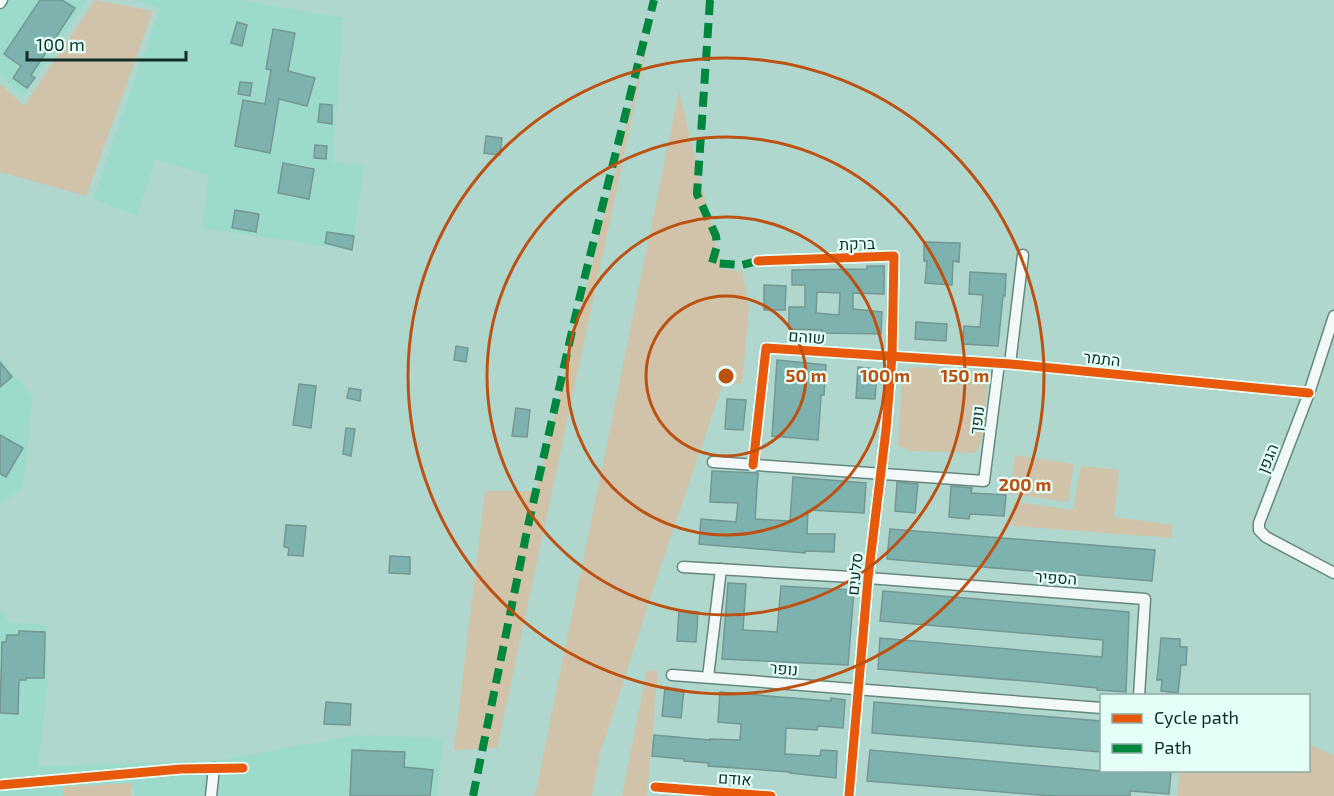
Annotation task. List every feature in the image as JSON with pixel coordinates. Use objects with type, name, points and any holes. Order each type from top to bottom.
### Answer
[{"type":"street","points":[[1010,364],[1023,255]]},
{"type":"street","name":"ברקת","points":[[758,261],[894,256],[892,356]]},
{"type":"street","name":"הגפן","points":[[1334,316],[1309,393],[1259,523],[1259,530],[1277,543],[1334,573]]},
{"type":"street","name":"שוהם","points":[[753,465],[766,348],[892,356]]},
{"type":"street","name":"התמר","points":[[892,356],[999,363],[1309,393]]},
{"type":"street","name":"סלעים","points":[[849,796],[868,578],[892,356]]},
{"type":"street","name":"נופך","points":[[881,474],[984,481],[999,363]]},
{"type":"street","points":[[713,462],[881,474]]},
{"type":"street","points":[[683,567],[868,578]]},
{"type":"street","points":[[708,677],[721,569]]},
{"type":"street","name":"הספיר","points":[[868,578],[1145,599],[1139,694]]},
{"type":"street","name":"נופר","points":[[672,675],[858,689]]},
{"type":"street","points":[[858,689],[1100,708]]},
{"type":"street","points":[[212,796],[214,768]]},
{"type":"street","points":[[0,785],[161,770],[243,768]]},
{"type":"street","name":"אודם","points":[[655,788],[696,793],[771,796]]},
{"type":"shaded area","points":[[0,0],[87,0],[23,97],[0,76]]},
{"type":"shaded area","points":[[95,0],[153,11],[86,196],[0,172],[0,84],[24,106]]},
{"type":"shaded area","points":[[133,0],[240,0],[343,18],[333,162],[364,165],[352,250],[202,228],[209,175],[155,160],[137,216],[93,199],[160,8]]},
{"type":"shaded area","points":[[656,6],[497,748],[454,750],[485,491],[536,491]]},
{"type":"shaded area","points":[[679,91],[722,269],[742,271],[749,307],[742,383],[723,384],[600,754],[592,796],[535,796]]},
{"type":"shaded area","points":[[0,357],[33,397],[23,486],[0,506]]},
{"type":"shaded area","points":[[916,367],[982,373],[987,381],[984,431],[974,453],[910,451],[898,446],[902,376],[908,369]]},
{"type":"shaded area","points":[[1015,455],[1074,464],[1068,502],[1010,494]]},
{"type":"shaded area","points":[[1081,466],[1119,470],[1114,517],[1173,525],[1171,538],[1012,526],[1014,502],[1073,510]]},
{"type":"shaded area","points":[[0,611],[6,612],[6,622],[46,625],[48,684],[38,766],[219,760],[358,735],[443,738],[437,796],[135,796],[134,788],[73,786],[73,796],[0,796]]},
{"type":"shaded area","points":[[647,670],[658,671],[647,796],[622,796]]},
{"type":"shaded area","points":[[1310,744],[1334,756],[1334,796],[1177,796],[1180,772],[1310,772]]},
{"type":"shaded area","points":[[131,783],[131,796],[63,796],[63,787]]},
{"type":"building","points":[[40,0],[62,0],[75,8],[31,75],[35,78],[27,88],[13,78],[21,66],[4,54]]},
{"type":"building","points":[[237,22],[247,25],[242,46],[231,43]]},
{"type":"building","points":[[273,29],[295,33],[288,71],[315,78],[307,106],[279,99],[270,153],[235,146],[243,100],[265,104],[271,70],[266,69]]},
{"type":"building","points":[[240,82],[252,83],[250,96],[238,94]]},
{"type":"building","points":[[320,104],[332,105],[332,124],[318,122]]},
{"type":"building","points":[[486,136],[502,138],[500,155],[484,153]]},
{"type":"building","points":[[315,145],[327,146],[326,159],[314,158]]},
{"type":"building","points":[[283,163],[314,169],[309,199],[278,193]]},
{"type":"building","points":[[235,210],[259,214],[256,232],[232,228]]},
{"type":"building","points":[[327,232],[354,236],[352,250],[325,243]]},
{"type":"building","points":[[924,242],[960,243],[959,262],[953,261],[952,285],[925,283],[927,261],[924,261]]},
{"type":"building","points":[[867,266],[884,266],[884,294],[853,293],[853,309],[882,312],[881,334],[822,333],[822,330],[789,329],[789,307],[805,307],[805,285],[792,285],[792,270],[867,269]],"holes":[[[817,292],[840,293],[839,315],[816,313]]]},
{"type":"building","points":[[970,272],[1006,274],[998,346],[963,344],[964,326],[980,327],[983,295],[969,294]]},
{"type":"building","points":[[764,285],[786,286],[785,310],[764,310]]},
{"type":"building","points":[[916,322],[947,324],[946,341],[915,339]]},
{"type":"building","points":[[456,346],[468,348],[466,362],[454,360]]},
{"type":"building","points":[[777,360],[826,365],[818,440],[772,436]]},
{"type":"building","points":[[0,362],[12,377],[0,387]]},
{"type":"building","points":[[858,367],[877,369],[875,399],[856,398]]},
{"type":"building","points":[[299,384],[316,386],[311,428],[293,425]]},
{"type":"building","points":[[349,388],[361,390],[360,401],[347,398]]},
{"type":"building","points":[[727,399],[746,400],[743,430],[725,429]]},
{"type":"building","points":[[516,408],[530,410],[527,437],[512,436]]},
{"type":"building","points":[[346,428],[355,429],[351,456],[343,454]]},
{"type":"building","points":[[0,435],[23,448],[6,477],[0,474]]},
{"type":"building","points":[[712,471],[758,473],[755,519],[790,521],[793,477],[866,483],[864,513],[808,510],[807,534],[835,534],[834,552],[805,551],[805,553],[699,544],[701,519],[736,522],[738,503],[710,502]]},
{"type":"building","points":[[897,482],[918,484],[915,513],[895,511]]},
{"type":"building","points":[[951,486],[972,488],[971,493],[1006,495],[1004,516],[970,514],[969,519],[949,517]]},
{"type":"building","points":[[286,525],[306,526],[303,556],[288,555],[289,548],[284,547]]},
{"type":"building","points":[[890,529],[1155,550],[1152,581],[887,559]]},
{"type":"building","points":[[390,556],[410,557],[410,574],[389,573]]},
{"type":"building","points":[[728,583],[746,584],[743,630],[777,632],[781,586],[854,590],[848,665],[722,659]]},
{"type":"building","points":[[883,591],[1129,612],[1126,692],[1038,682],[878,669],[880,638],[1102,657],[1103,640],[880,621]]},
{"type":"building","points":[[679,610],[698,612],[696,642],[677,641]]},
{"type":"building","points":[[19,631],[45,632],[44,678],[19,680],[18,714],[0,713],[2,642],[6,642],[7,635],[19,635]]},
{"type":"building","points":[[1161,638],[1180,639],[1180,647],[1187,647],[1186,665],[1181,665],[1178,693],[1161,691],[1162,680],[1157,680]]},
{"type":"building","points":[[665,687],[684,690],[681,718],[662,716]]},
{"type":"building","points":[[720,692],[831,701],[831,698],[845,700],[843,728],[818,726],[817,730],[786,728],[785,754],[820,756],[821,750],[837,751],[836,778],[708,766],[709,763],[652,756],[654,735],[740,740],[741,724],[718,722]]},
{"type":"building","points":[[326,702],[351,704],[350,725],[324,724]]},
{"type":"building","points":[[874,702],[1100,721],[1100,752],[872,733]]},
{"type":"building","points":[[352,750],[405,752],[404,767],[433,770],[430,796],[350,796]]},
{"type":"building","points":[[870,750],[1100,772],[1171,772],[1169,794],[1130,791],[1130,796],[1052,796],[867,781]]},
{"type":"marked path","points":[[473,796],[528,526],[580,296],[654,0]]},
{"type":"marked path","points":[[710,0],[697,194],[716,236],[717,246],[712,263],[742,265],[758,261]]},
{"type":"cycle path","points":[[758,261],[894,256],[892,356],[886,430],[868,578],[849,796]]},
{"type":"cycle path","points":[[753,465],[766,348],[1010,364],[1309,393]]},
{"type":"cycle path","points":[[0,785],[181,769],[243,768]]},
{"type":"cycle path","points":[[655,787],[771,796]]}]
